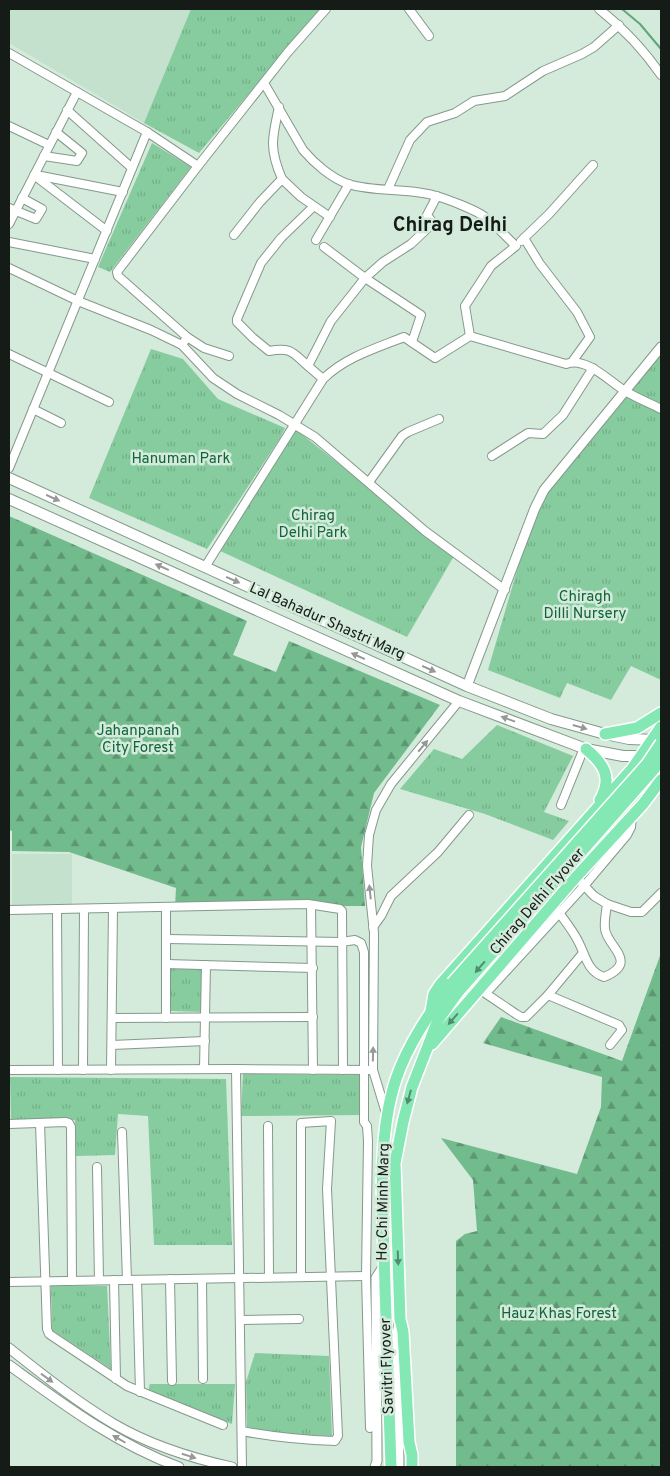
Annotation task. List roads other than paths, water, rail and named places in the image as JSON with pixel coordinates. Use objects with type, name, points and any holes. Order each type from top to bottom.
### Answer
[{"type":"main road","name":"Lal Bahadur Shastri Marg","points":[[9,478],[467,686],[551,719],[629,739],[659,741]]},
{"type":"main road","name":"Lal Bahadur Shastri Marg","points":[[9,499],[459,701],[585,748],[623,756],[661,758]]},
{"type":"main road","points":[[605,734],[637,728],[661,713]]},
{"type":"main road","points":[[431,1011],[434,994],[440,985],[556,856],[632,769],[641,756],[659,741],[661,726]]},
{"type":"main road","name":"Chirag Delhi Flyover","points":[[426,1051],[438,1020],[455,988],[647,764],[659,741]]},
{"type":"main road","points":[[585,748],[600,762],[605,771],[606,780],[604,792],[588,818]]},
{"type":"main road","name":"Chirag Delhi Flyover","points":[[431,1011],[455,988],[654,769],[661,758]]},
{"type":"main road","points":[[426,1051],[556,909],[644,804],[661,780]]},
{"type":"main road","points":[[644,804],[661,792]]},
{"type":"main road","points":[[556,856],[567,851],[577,855],[581,864],[579,880]]},
{"type":"main road","name":"Ho Chi Minh Marg","points":[[384,1264],[383,1168],[387,1118],[396,1079],[403,1062],[431,1011]]},
{"type":"main road","name":"Ho Chi Minh Marg","points":[[412,1461],[408,1442],[403,1332],[400,1320],[395,1163],[412,1087],[426,1051]]},
{"type":"main road","name":"Savitri Flyover","points":[[384,1264],[391,1467]]},
{"type":"street","points":[[229,356],[204,348],[187,337],[118,276],[117,272],[288,52],[326,9]]},
{"type":"street","points":[[409,9],[429,36]]},
{"type":"street","points":[[599,9],[619,25],[650,59],[661,75]]},
{"type":"street","points":[[388,189],[410,140],[427,122],[455,113],[474,101],[505,96],[542,71],[582,54],[619,25]]},
{"type":"street","points":[[9,53],[147,132],[198,166]]},
{"type":"street","points":[[264,83],[303,150],[310,159],[336,178],[349,184],[412,190],[437,196],[484,216],[516,246]]},
{"type":"street","points":[[9,224],[12,209],[22,198],[77,92]]},
{"type":"street","points":[[279,107],[272,143],[274,161],[282,179],[300,197],[330,217]]},
{"type":"street","points":[[67,110],[132,168]]},
{"type":"street","points":[[9,126],[49,145]]},
{"type":"street","points":[[44,156],[78,161],[82,153],[56,132]]},
{"type":"street","points":[[9,468],[12,453],[33,409],[147,132]]},
{"type":"street","points":[[470,336],[465,306],[491,266],[516,246],[549,214],[593,165]]},
{"type":"street","points":[[34,175],[123,192]]},
{"type":"street","points":[[34,175],[107,231]]},
{"type":"street","points":[[234,235],[260,202],[282,179]]},
{"type":"street","points":[[316,240],[349,184]]},
{"type":"street","points":[[308,366],[330,321],[366,278],[384,262],[411,244],[433,223],[427,216],[437,196]]},
{"type":"street","points":[[12,209],[36,219],[42,209],[22,198]]},
{"type":"street","points":[[313,207],[281,238],[261,263],[237,322],[269,351],[283,348],[289,350],[323,379]]},
{"type":"street","points":[[524,238],[540,264],[577,312],[590,337],[572,362]]},
{"type":"street","points":[[9,242],[95,259]]},
{"type":"street","points":[[324,247],[421,315],[412,342]]},
{"type":"street","points":[[9,268],[78,301],[182,344],[213,378],[237,394],[315,437],[425,531],[505,590]]},
{"type":"street","points":[[204,566],[323,379],[335,367],[357,355],[404,337],[435,358],[470,336],[566,364],[572,362],[593,368],[625,391],[661,409]]},
{"type":"street","points":[[182,344],[187,337]]},
{"type":"street","points":[[467,686],[535,508],[544,490],[661,347]]},
{"type":"street","points":[[9,354],[109,402]]},
{"type":"street","points":[[492,456],[528,433],[543,434],[562,414],[593,368]]},
{"type":"street","points":[[33,409],[61,423]]},
{"type":"street","points":[[369,482],[402,436],[439,419]]},
{"type":"street","points":[[387,1118],[373,1070],[373,927],[367,866],[369,835],[376,810],[391,784],[459,701]]},
{"type":"street","points":[[560,805],[585,748]]},
{"type":"street","points":[[373,927],[391,896],[438,852],[469,815]]},
{"type":"street","points":[[579,880],[600,900],[631,912],[642,912],[661,893]]},
{"type":"street","points":[[556,909],[574,934],[590,968],[597,975],[604,977],[611,974],[619,966],[621,959],[605,929],[607,904]]},
{"type":"street","points":[[311,905],[313,1070]]},
{"type":"street","points":[[9,910],[311,905],[341,910],[343,1070]]},
{"type":"street","points":[[166,907],[166,1018]]},
{"type":"street","points":[[111,1070],[113,908]]},
{"type":"street","points":[[57,909],[58,1070]]},
{"type":"street","points":[[83,1070],[84,909]]},
{"type":"street","points":[[167,939],[341,942],[356,940],[361,943],[364,952],[364,1122],[367,1126],[368,1141],[366,1276],[370,1428]]},
{"type":"street","points":[[482,991],[521,1017],[526,1017],[548,995],[583,953]]},
{"type":"street","points":[[166,964],[313,968]]},
{"type":"street","points":[[204,1069],[206,965]]},
{"type":"street","points":[[548,995],[619,1025],[622,1030],[610,1045]]},
{"type":"street","points":[[112,1018],[313,1017]]},
{"type":"street","points":[[112,1045],[205,1041]]},
{"type":"street","points":[[236,1069],[242,1467]]},
{"type":"street","points":[[9,1070],[373,1070]]},
{"type":"street","points":[[242,1431],[291,1439],[335,1441],[338,1439],[327,1180],[331,1121],[301,1123],[301,1277]]},
{"type":"street","points":[[9,1124],[66,1122],[71,1127],[72,1281]]},
{"type":"street","points":[[40,1123],[44,1281],[47,1329],[50,1334],[116,1379],[140,1392],[223,1425]]},
{"type":"street","points":[[268,1126],[269,1277]]},
{"type":"street","points":[[122,1132],[127,1280]]},
{"type":"street","points":[[97,1167],[99,1280]]},
{"type":"street","name":"Ho Chi Minh Marg","points":[[376,1464],[376,1278],[384,1264]]},
{"type":"street","points":[[9,1282],[366,1276]]},
{"type":"street","points":[[202,1278],[203,1379]]},
{"type":"street","points":[[170,1279],[172,1381]]},
{"type":"street","points":[[114,1280],[116,1379]]},
{"type":"street","points":[[137,1280],[140,1392]]},
{"type":"street","points":[[241,1320],[299,1318]]},
{"type":"street","name":"Ho Chi Minh Marg","points":[[399,1467],[397,1333],[400,1320]]},
{"type":"street","points":[[9,1348],[64,1390],[116,1424],[176,1452],[232,1467]]},
{"type":"street","points":[[9,1364],[80,1416],[125,1443],[177,1467]]},
{"type":"street","points":[[377,1417],[381,1425],[390,1427],[397,1422],[398,1418]]},
{"type":"waterway","points":[[622,9],[640,24],[661,49]]},
{"type":"district","name":"Chirag Delhi","points":[[450,226]]},
{"type":"park label","name":"Hanuman Park","points":[[181,459]]},
{"type":"park label","name":"Chirag Delhi Park","points":[[313,524]]},
{"type":"park label","name":"Chiragh Dilli Nursery","points":[[585,606]]},
{"type":"park label","name":"Jahanpanah City Forest","points":[[138,740]]},
{"type":"park label","name":"Hauz Khas Forest","points":[[559,1314]]}]
